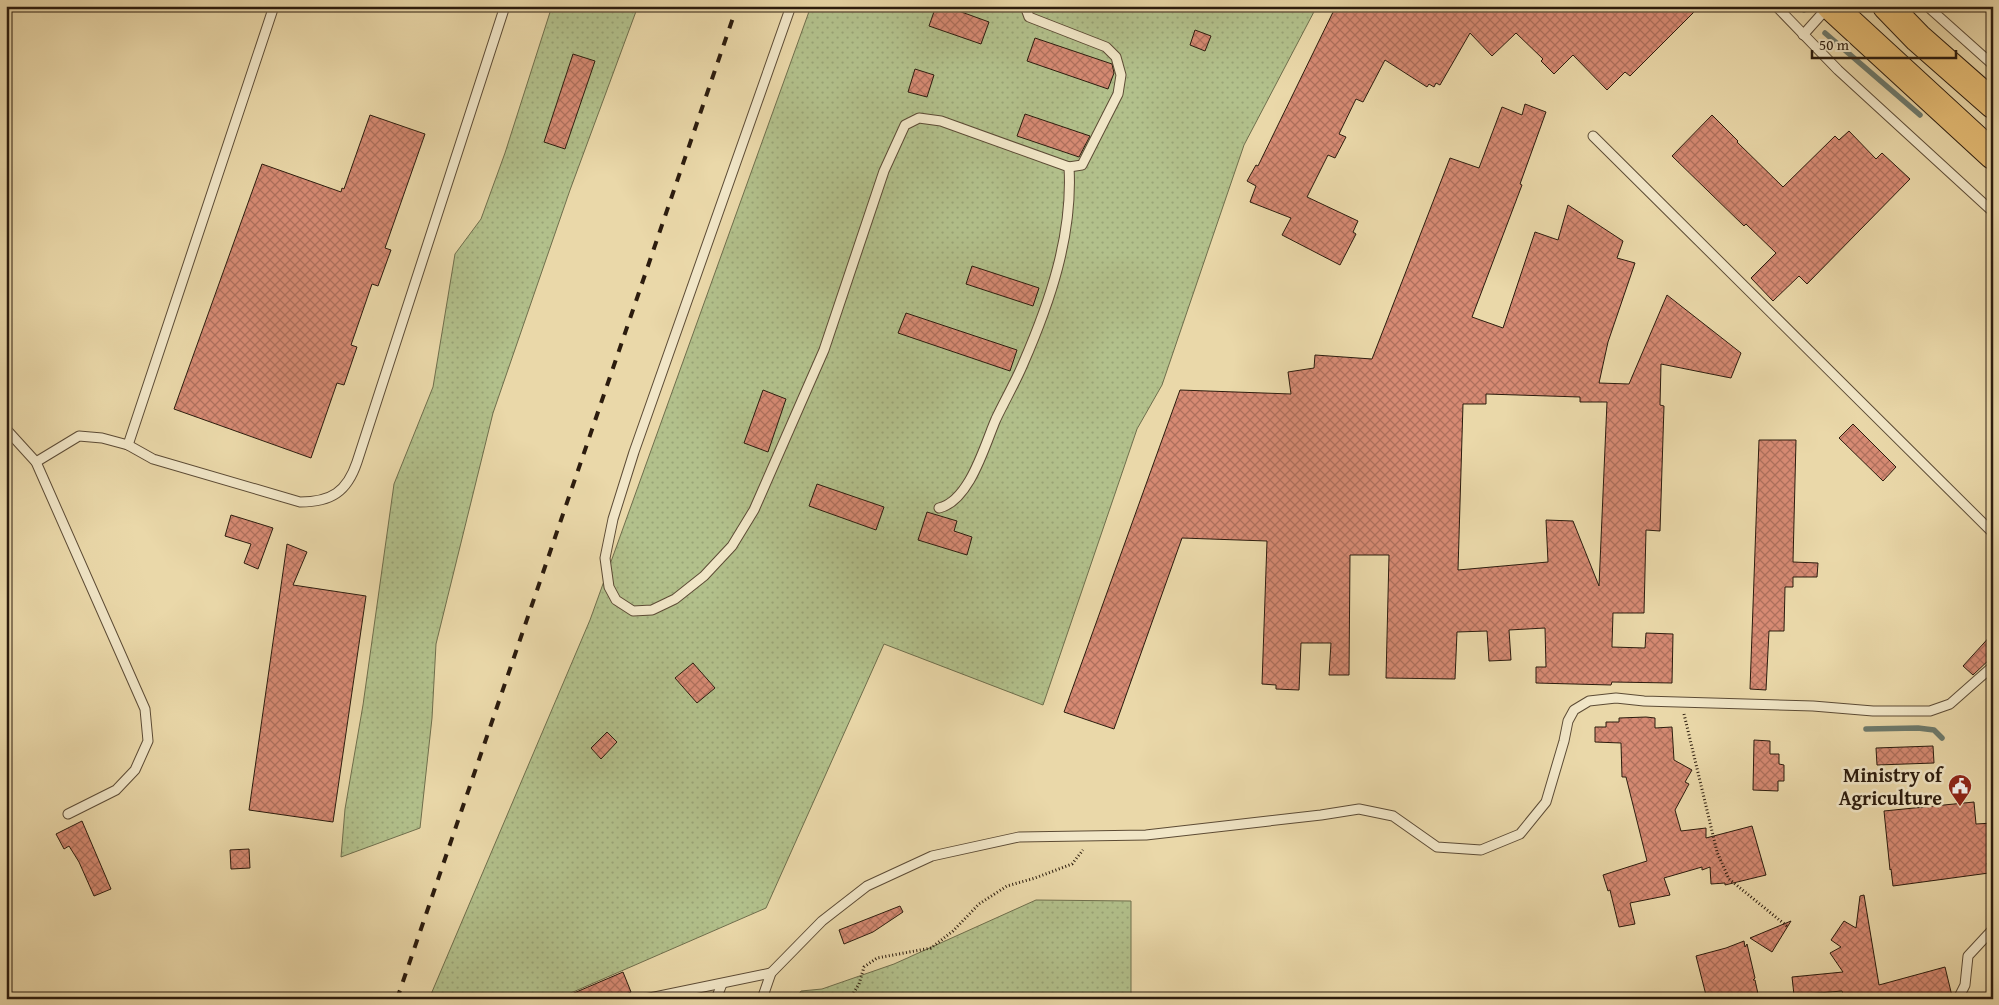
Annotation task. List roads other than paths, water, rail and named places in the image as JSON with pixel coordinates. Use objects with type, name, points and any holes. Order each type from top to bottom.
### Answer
[{"type":"main road","points":[[1830,6],[1993,155]]},
{"type":"main road","points":[[1887,6],[1918,38],[1993,104]]},
{"type":"lane","points":[[128,445],[274,6]]},
{"type":"lane","points":[[36,462],[79,436],[102,438],[128,445],[153,459],[300,502],[315,502],[330,498],[343,489],[352,476],[357,462],[505,6]]},
{"type":"lane","points":[[791,6],[634,452],[613,519],[605,558],[609,587],[616,600],[633,611],[652,610],[675,599],[704,576],[732,546],[754,510],[824,350],[884,171],[904,125],[919,118],[941,121],[1069,167],[1082,165],[1118,94],[1121,75],[1116,57],[1106,47],[1029,17],[1025,6]]},
{"type":"lane","points":[[1776,6],[1838,70],[1993,212]]},
{"type":"lane","points":[[1803,35],[1830,6]]},
{"type":"lane","points":[[1927,6],[1993,65]]},
{"type":"lane","points":[[1593,136],[1993,532]]},
{"type":"lane","points":[[939,508],[946,507],[960,493],[980,462],[996,420],[1023,365],[1039,325],[1054,281],[1068,222],[1069,167]]},
{"type":"lane","points":[[6,429],[36,462],[144,709],[148,742],[135,770],[116,790],[68,814]]},
{"type":"lane","points":[[762,999],[771,973],[822,921],[867,886],[932,856],[1020,837],[1146,835],[1359,809],[1393,816],[1437,847],[1481,850],[1520,834],[1546,802],[1568,721],[1574,710],[1589,701],[1616,698],[1821,706],[1873,711],[1930,711],[1950,704],[1993,666]]},
{"type":"lane","points":[[1958,999],[1965,985],[1968,956],[1993,928]]},
{"type":"lane","points":[[645,999],[771,973]]},
{"type":"lane","points":[[716,999],[722,984]]},
{"type":"waterway","points":[[1800,6],[1804,10]]},
{"type":"waterway","points":[[1825,33],[1920,115]]},
{"type":"waterway","points":[[1866,729],[1918,728],[1934,730],[1942,738]]},
{"type":"railway","points":[[397,999],[737,6]]},
{"type":"place","name":"Ministry of Agriculture","points":[[1960,807]]}]
